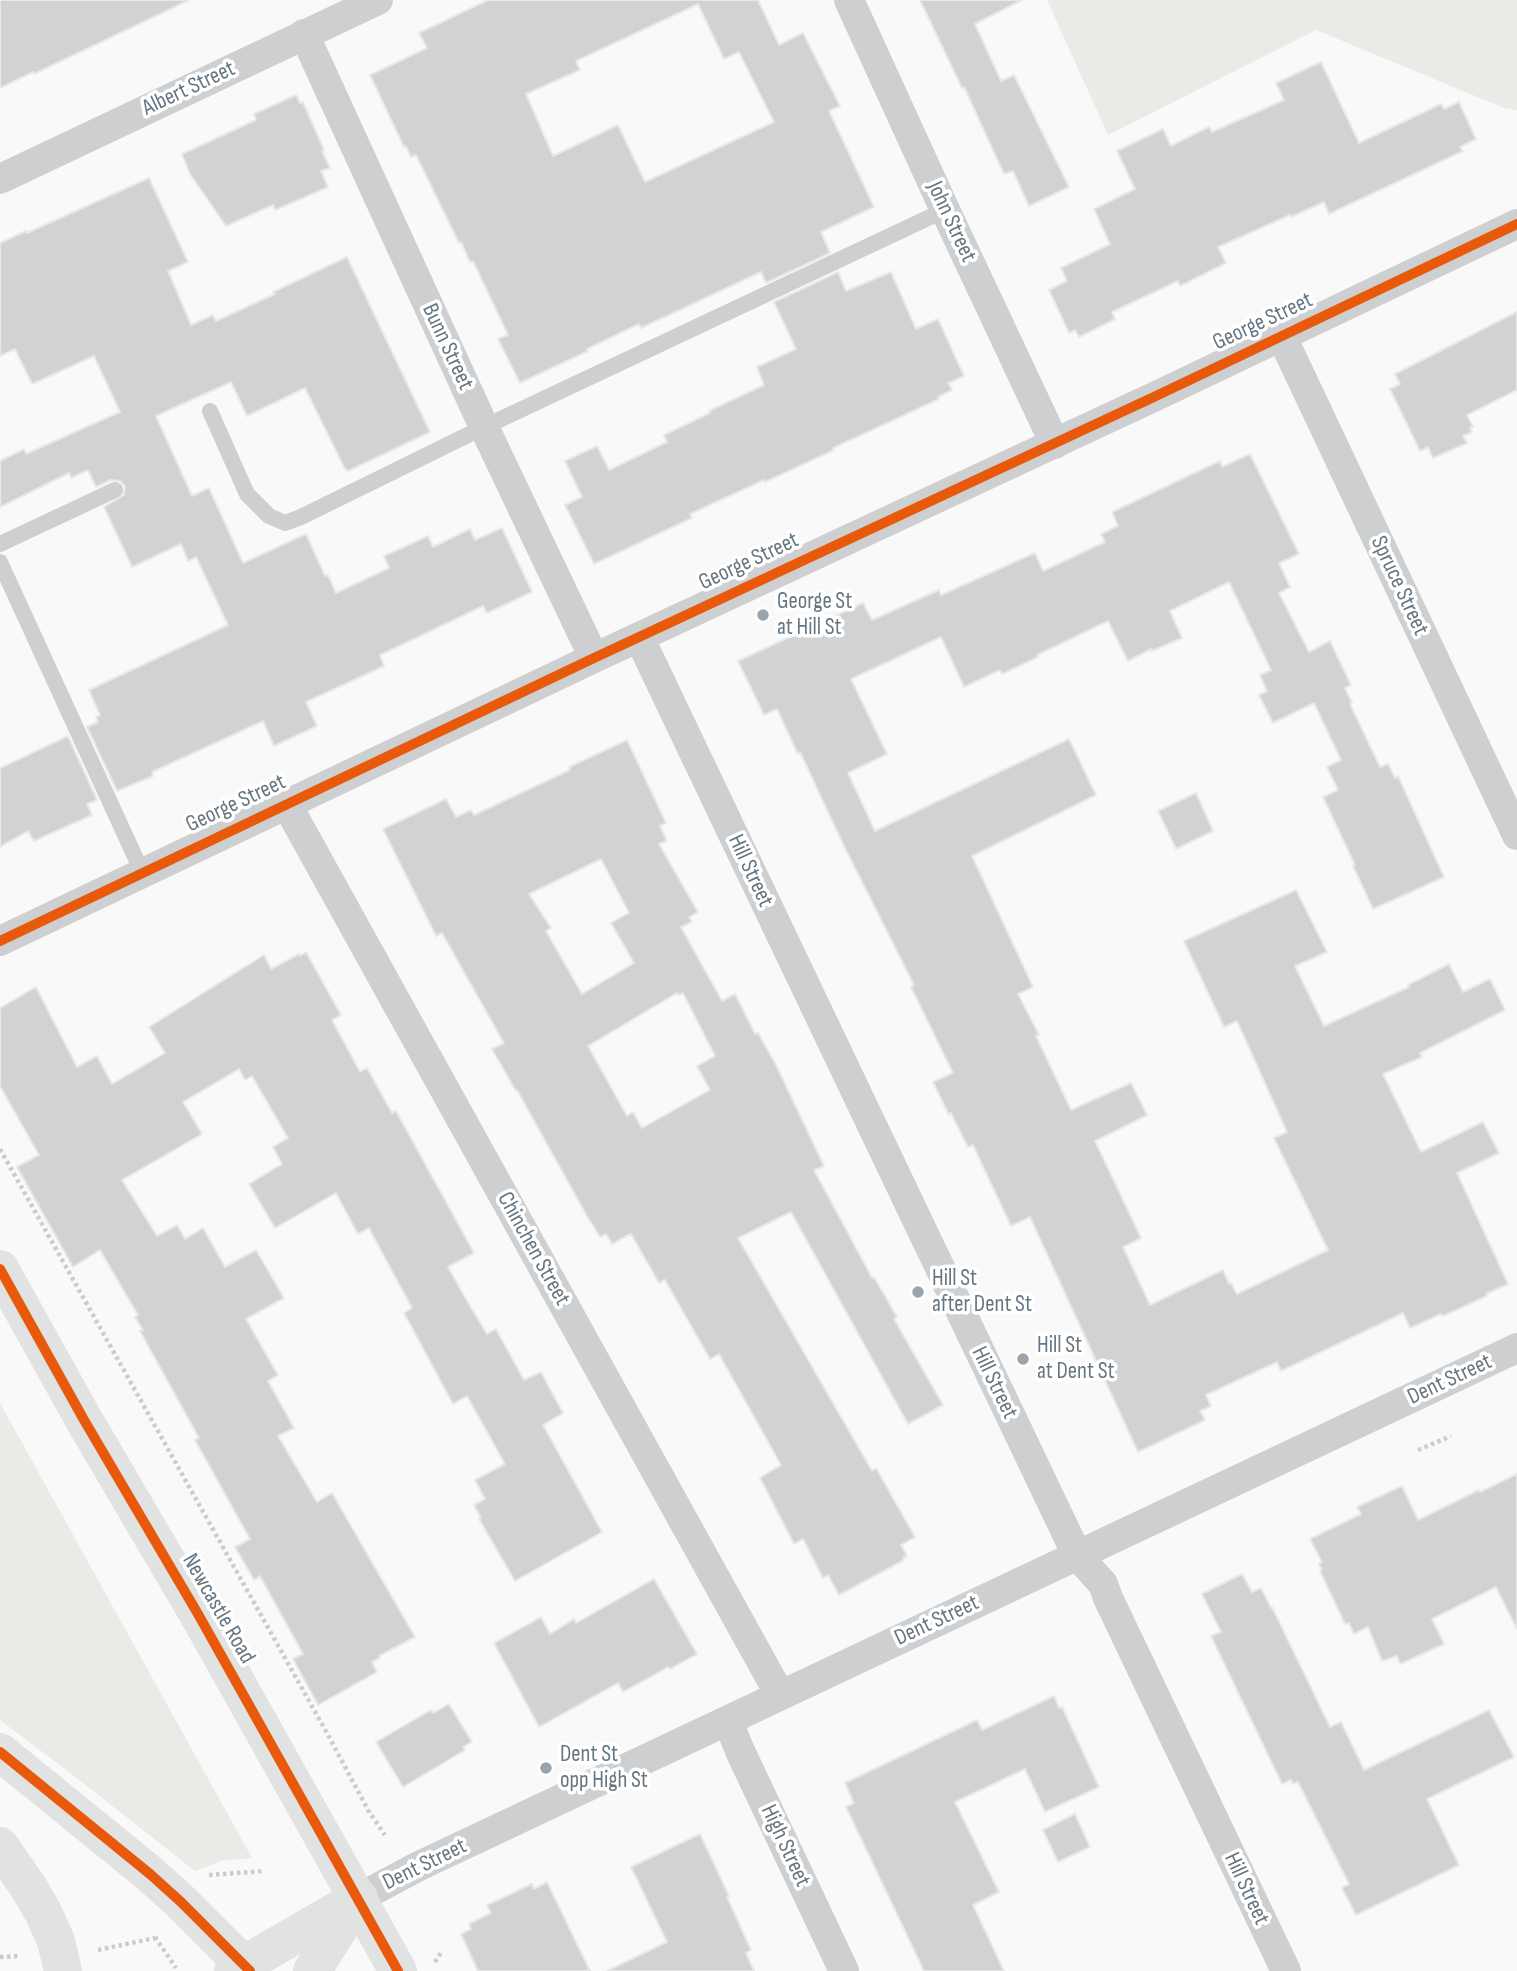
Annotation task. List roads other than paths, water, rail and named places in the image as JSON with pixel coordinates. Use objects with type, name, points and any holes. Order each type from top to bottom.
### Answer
[{"type":"highway","name":"Newcastle Road","points":[[0,1269],[398,1971]]},
{"type":"highway","points":[[0,1752],[150,1874],[181,1902],[242,1969],[359,1898]]},
{"type":"highway","points":[[0,1846],[29,1888],[56,1941],[78,1961]]},
{"type":"highway","points":[[312,1971],[359,1898]]},
{"type":"street","name":"Albert Street","points":[[0,179],[378,0]]},
{"type":"street","name":"John Street","points":[[849,0],[1055,444]]},
{"type":"street","name":"Bunn Street","points":[[304,34],[484,428],[594,658]]},
{"type":"street","name":"George Street","points":[[0,941],[286,803],[1055,444],[1517,224]]},
{"type":"street","name":"Spruce Street","points":[[1282,337],[1517,835]]},
{"type":"street","name":"Hill Street","points":[[639,637],[1077,1555],[1103,1584],[1286,1971]]},
{"type":"street","name":"Chinchen Street","points":[[286,803],[780,1695]]},
{"type":"street","name":"Dent Street","points":[[359,1898],[412,1870],[727,1720],[1517,1348]]},
{"type":"street","name":"High Street","points":[[727,1720],[844,1971]]},
{"type":"lane","points":[[210,411],[247,494],[269,516],[285,523],[945,210]]},
{"type":"lane","points":[[0,544],[115,490]]},
{"type":"lane","points":[[0,562],[142,872]]},
{"type":"place","name":"George St at Hill St","points":[[763,615]]},
{"type":"place","name":"Hill St after Dent St","points":[[918,1292]]},
{"type":"place","name":"Hill St at Dent St","points":[[1023,1359]]},
{"type":"place","name":"Dent St opp High St","points":[[546,1768]]}]
